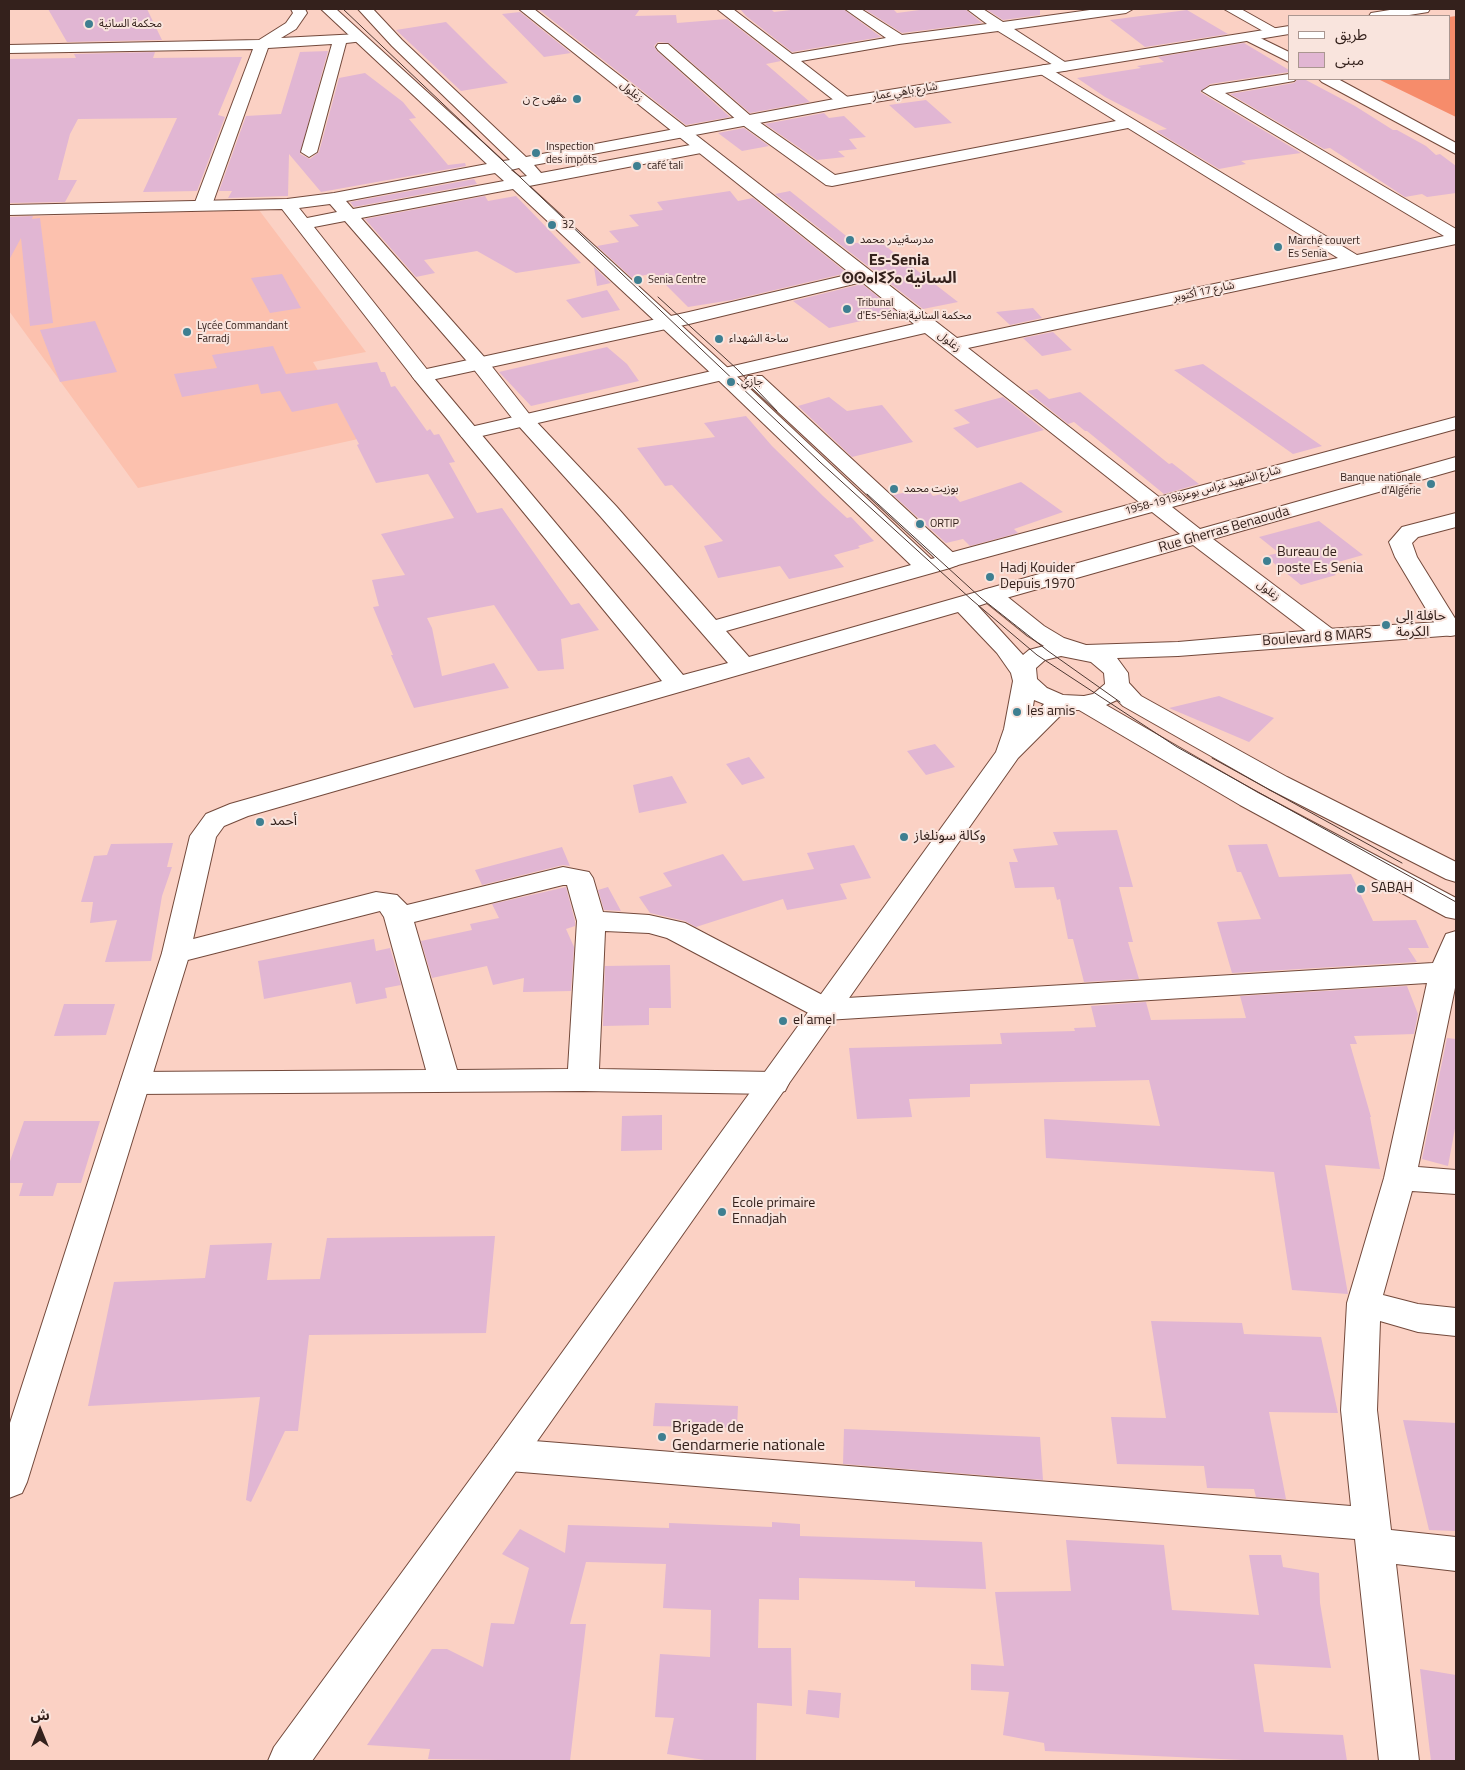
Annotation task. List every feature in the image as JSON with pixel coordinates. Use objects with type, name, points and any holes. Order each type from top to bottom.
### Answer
[{"type":"street","points":[[203,205],[262,44],[291,26],[300,13],[298,9]]},
{"type":"street","points":[[328,9],[722,373],[977,599],[1056,643],[1099,657],[1110,664],[1116,679],[1132,700],[1278,784],[1456,873]]},
{"type":"street","points":[[365,9],[397,43],[524,162],[540,180],[743,368],[938,564]]},
{"type":"street","name":"زغلول","points":[[526,9],[1197,537],[1327,636]]},
{"type":"street","points":[[724,9],[844,102]]},
{"type":"street","points":[[852,9],[899,40]]},
{"type":"street","points":[[974,9],[1063,66]]},
{"type":"street","points":[[790,59],[899,40],[1126,9]]},
{"type":"street","points":[[1231,9],[1288,46]]},
{"type":"street","points":[[1383,15],[1423,9]]},
{"type":"street","points":[[1270,33],[1288,57]]},
{"type":"street","name":"شارع باهي عمار","points":[[9,210],[287,204],[334,198],[844,102],[1270,33]]},
{"type":"street","points":[[9,49],[262,44],[359,38]]},
{"type":"street","points":[[309,152],[340,40]]},
{"type":"street","points":[[663,47],[746,120],[832,181],[1131,123]]},
{"type":"street","points":[[1044,70],[1353,260]]},
{"type":"street","points":[[1288,78],[1210,91],[1456,238]]},
{"type":"street","points":[[1330,80],[1456,149]]},
{"type":"street","points":[[1350,80],[1456,137]]},
{"type":"street","points":[[302,224],[517,185],[701,148]]},
{"type":"street","points":[[334,198],[479,363],[523,419],[744,666]]},
{"type":"street","points":[[287,204],[422,376],[679,686]]},
{"type":"street","name":"شارع 17 أكتوبر","points":[[953,345],[1456,238]]},
{"type":"street","points":[[422,376],[689,318],[864,276]]},
{"type":"street","points":[[470,433],[523,419],[929,326]]},
{"type":"street","name":"شارع الشهيد غراس بوعزة1919-1958","points":[[712,628],[1155,504],[1456,423]]},
{"type":"street","name":"Rue Gherras Benaouda","points":[[9,1482],[176,953],[203,836],[209,826],[223,816],[1456,463]]},
{"type":"street","points":[[1453,629],[1406,557],[1400,542],[1410,532],[1456,520]]},
{"type":"street","points":[[977,599],[1005,648],[1038,694],[1071,702],[1456,910]]},
{"type":"street","name":"Boulevard 8 MARS","points":[[1178,649],[1327,636],[1453,629]]},
{"type":"street","points":[[1009,753],[1019,721],[1025,665],[1038,655],[1061,649],[1080,651],[1178,649]]},
{"type":"street","points":[[288,1761],[509,1455],[1009,753],[1046,719],[1071,702],[1108,695],[1116,679],[1155,655],[1178,649]]},
{"type":"street","points":[[398,917],[571,876],[579,878],[591,921],[582,1080]]},
{"type":"street","points":[[176,953],[376,902],[387,902],[394,907],[398,917],[445,1082]]},
{"type":"street","points":[[591,921],[649,924],[675,930],[826,1010],[1444,972]]},
{"type":"street","points":[[1399,1761],[1359,1410],[1364,1303],[1400,1178],[1444,972],[1456,941]]},
{"type":"street","points":[[135,1083],[582,1080],[774,1084]]},
{"type":"street","points":[[1400,1178],[1456,1182]]},
{"type":"street","points":[[1364,1303],[1418,1318],[1456,1322]]},
{"type":"street","points":[[509,1455],[1374,1534],[1456,1554]]},
{"type":"shaded area","points":[[1456,16],[1456,117],[1380,80],[1450,80],[1450,17]]},
{"type":"shaded area","name":"Lycée Commandant Farradj","points":[[259,210],[366,352],[313,362],[358,439],[138,488],[9,311],[9,217]]},
{"type":"building","points":[[48,9],[147,9],[162,40],[67,42]]},
{"type":"building","points":[[538,9],[640,9],[635,16],[676,15],[677,23],[727,19],[781,61],[766,64],[810,102],[750,113],[669,43],[658,42],[654,46],[657,51],[730,117],[686,125]]},
{"type":"building","points":[[740,9],[771,9],[774,12],[799,9],[843,9],[881,37],[792,52],[746,16]]},
{"type":"building","points":[[864,9],[893,9],[897,13],[927,9],[965,9],[982,23],[902,33]]},
{"type":"building","points":[[986,9],[1040,9],[1040,15],[1003,20]]},
{"type":"building","points":[[1187,10],[1228,34],[1145,47],[1110,20]]},
{"type":"building","points":[[520,12],[571,53],[544,57],[502,14]]},
{"type":"building","points":[[446,22],[508,83],[461,91],[396,30]]},
{"type":"building","points":[[1244,43],[1288,69],[1288,72],[1210,84],[1200,92],[1301,153],[1241,161],[1246,164],[1219,169],[1156,131],[1167,129],[1105,97],[1077,78],[1141,68],[1137,66],[1164,62],[1158,57]]},
{"type":"building","points":[[328,51],[300,154],[310,159],[319,152],[339,78],[365,73],[403,102],[416,118],[409,119],[448,165],[465,163],[466,166],[321,192],[289,154],[288,196],[228,198],[232,191],[219,191],[246,116],[281,114],[300,52]]},
{"type":"building","points":[[155,52],[153,58],[242,57],[218,115],[225,117],[197,191],[143,192],[177,118],[78,119],[70,134],[58,180],[77,180],[65,202],[9,203],[9,59],[76,58],[74,54]]},
{"type":"building","points":[[1297,80],[1306,80],[1355,106],[1393,130],[1397,130],[1426,146],[1436,155],[1440,154],[1456,166],[1456,193],[1427,197],[1422,194],[1405,197],[1330,148],[1324,149],[1230,94],[1294,83]]},
{"type":"building","points":[[926,100],[952,123],[915,128],[889,105]]},
{"type":"building","points":[[824,113],[829,118],[844,116],[866,137],[849,139],[857,149],[838,151],[845,157],[817,160],[765,124]]},
{"type":"building","points":[[744,128],[769,146],[742,151],[718,133]]},
{"type":"building","points":[[474,179],[477,184],[354,207],[350,202]]},
{"type":"building","points":[[730,191],[738,201],[753,198],[847,273],[732,300],[688,307],[654,273],[632,278],[597,246],[619,242],[609,231],[639,226],[629,215],[663,210],[657,202]]},
{"type":"building","points":[[790,191],[855,243],[879,241],[958,302],[923,309],[775,194]]},
{"type":"building","points":[[485,196],[488,201],[516,196],[581,263],[516,273],[477,251],[424,260],[435,273],[416,277],[365,219]]},
{"type":"building","points":[[33,216],[32,219],[40,218],[53,323],[30,326],[21,238],[9,260],[9,217]]},
{"type":"building","points":[[594,267],[611,283],[597,286]]},
{"type":"building","points":[[282,274],[301,308],[270,313],[251,278]]},
{"type":"building","name":"Tribunal d'Es-Sénia;محكمة السانية","points":[[862,284],[898,313],[829,328],[793,301]]},
{"type":"building","points":[[607,290],[620,310],[582,318],[566,300]]},
{"type":"building","points":[[1033,308],[1042,318],[1010,325],[996,312]]},
{"type":"building","points":[[95,321],[117,372],[60,382],[40,330]]},
{"type":"building","points":[[1053,332],[1072,350],[1042,356],[1023,338]]},
{"type":"building","points":[[273,346],[286,374],[377,362],[381,372],[385,372],[391,387],[395,386],[427,431],[430,429],[434,435],[439,434],[455,462],[449,463],[477,513],[502,508],[571,605],[579,603],[599,630],[561,639],[564,669],[538,671],[494,605],[427,618],[432,628],[442,676],[494,663],[509,688],[414,708],[373,607],[379,606],[372,580],[405,575],[381,534],[454,518],[428,474],[376,483],[357,445],[359,444],[337,403],[292,412],[280,391],[261,394],[258,384],[182,397],[174,374],[217,368],[212,355]]},
{"type":"building","points":[[607,347],[627,364],[639,381],[531,406],[499,372]]},
{"type":"building","points":[[1203,364],[1322,446],[1293,454],[1174,370]]},
{"type":"building","points":[[1037,389],[1049,399],[1080,392],[1169,464],[1172,463],[1199,484],[1164,494],[1087,431],[1074,422],[1068,424],[1027,391]]},
{"type":"building","points":[[829,397],[847,411],[882,405],[913,442],[852,457],[798,406]]},
{"type":"building","points":[[1003,397],[1044,430],[977,448],[953,428],[970,423],[954,410]]},
{"type":"building","points":[[746,416],[772,446],[823,496],[847,518],[851,517],[874,541],[858,546],[860,548],[834,555],[844,567],[789,579],[780,566],[718,578],[704,546],[723,541],[672,485],[665,486],[637,448],[715,437],[704,423]]},
{"type":"building","points":[[1021,482],[1063,512],[1014,529],[1018,533],[970,546],[963,539],[946,543],[893,495],[926,488],[933,496],[951,492],[960,502]]},
{"type":"building","points":[[1319,521],[1363,555],[1324,566],[1336,575],[1301,585],[1265,556],[1279,553],[1259,537]]},
{"type":"building","points":[[1219,696],[1274,718],[1249,742],[1169,708]]},
{"type":"building","points":[[935,744],[955,767],[926,775],[907,751]]},
{"type":"building","points":[[749,757],[765,778],[742,785],[726,764]]},
{"type":"building","points":[[672,776],[687,803],[639,813],[633,785]]},
{"type":"building","points":[[1117,830],[1133,887],[1119,887],[1133,942],[1128,942],[1139,979],[1084,982],[1073,939],[1068,939],[1060,899],[1057,900],[1054,887],[1015,888],[1009,862],[1018,862],[1013,849],[1058,845],[1053,832]]},
{"type":"building","points":[[173,843],[167,867],[172,867],[162,896],[151,961],[105,962],[117,920],[90,923],[93,902],[81,902],[94,856],[107,855],[111,844]]},
{"type":"building","points":[[1267,844],[1279,877],[1351,874],[1373,921],[1416,920],[1429,948],[1408,948],[1417,962],[1232,973],[1217,922],[1261,919],[1241,872],[1237,872],[1228,845]]},
{"type":"building","points":[[854,845],[871,878],[840,884],[847,899],[787,910],[783,899],[696,927],[685,921],[650,913],[639,897],[672,886],[663,873],[723,854],[743,881],[814,869],[807,853]]},
{"type":"building","points":[[562,847],[570,866],[563,865],[482,885],[475,870]]},
{"type":"building","points":[[566,887],[575,921],[575,926],[566,929],[574,947],[571,991],[523,992],[524,978],[493,985],[487,966],[432,978],[421,941],[472,930],[470,924],[499,918],[492,904]]},
{"type":"building","points":[[608,887],[621,911],[604,910],[598,890]]},
{"type":"building","points":[[374,939],[376,951],[390,948],[401,985],[385,988],[387,998],[356,1004],[351,982],[264,999],[258,961]]},
{"type":"building","points":[[670,965],[671,1008],[649,1008],[649,1025],[603,1026],[605,966]]},
{"type":"building","points":[[1407,986],[1418,1014],[1414,1034],[1354,1036],[1357,1044],[1350,1044],[1371,1117],[1380,1169],[1325,1165],[1348,1294],[1292,1290],[1274,1172],[1046,1158],[1044,1119],[1160,1126],[1149,1080],[970,1084],[970,1097],[909,1099],[912,1117],[857,1119],[849,1048],[1002,1044],[1000,1033],[1075,1031],[1074,1028],[1096,1027],[1091,1006],[1146,1002],[1151,1020],[1246,1018],[1240,996]]},
{"type":"building","points":[[64,1004],[115,1004],[106,1035],[54,1036]]},
{"type":"building","points":[[1447,1038],[1456,1039],[1456,1123],[1448,1166],[1422,1159]]},
{"type":"building","points":[[662,1115],[662,1150],[621,1151],[622,1116]]},
{"type":"building","points":[[24,1121],[100,1121],[81,1183],[57,1183],[53,1196],[19,1196],[23,1183],[9,1183],[9,1164]]},
{"type":"building","points":[[495,1236],[486,1333],[309,1335],[298,1431],[285,1431],[251,1502],[246,1500],[260,1397],[88,1406],[114,1282],[205,1278],[210,1245],[272,1243],[267,1280],[320,1279],[327,1238]]},
{"type":"building","points":[[1151,1321],[1242,1323],[1244,1334],[1321,1337],[1338,1413],[1269,1412],[1286,1499],[1256,1497],[1254,1489],[1207,1488],[1204,1466],[1117,1464],[1111,1417],[1166,1418]]},
{"type":"building","points":[[655,1403],[738,1406],[737,1428],[653,1426]]},
{"type":"building","points":[[1403,1420],[1456,1423],[1456,1531],[1429,1530]]},
{"type":"building","points":[[844,1429],[1040,1437],[1043,1480],[843,1464]]},
{"type":"building","points":[[772,1522],[800,1524],[800,1536],[982,1542],[986,1589],[915,1587],[915,1581],[799,1578],[799,1600],[759,1599],[758,1648],[791,1648],[792,1706],[757,1703],[756,1761],[711,1761],[667,1754],[674,1718],[655,1717],[660,1654],[710,1657],[711,1610],[663,1608],[666,1564],[586,1562],[570,1624],[586,1624],[570,1761],[428,1759],[430,1749],[367,1745],[432,1649],[447,1649],[483,1667],[491,1623],[514,1624],[529,1568],[502,1554],[520,1529],[565,1553],[568,1525],[669,1528],[669,1523],[772,1527]]},
{"type":"building","points":[[1066,1540],[1164,1545],[1172,1610],[1259,1615],[1249,1555],[1281,1555],[1283,1567],[1319,1573],[1320,1603],[1331,1668],[1254,1664],[1264,1732],[1343,1735],[1347,1761],[1265,1761],[1045,1751],[1044,1743],[1003,1735],[1009,1692],[971,1690],[971,1664],[1004,1666],[995,1592],[1071,1591]]},
{"type":"building","points":[[1420,1669],[1456,1675],[1456,1761],[1431,1761]]},
{"type":"building","points":[[808,1690],[841,1693],[839,1718],[806,1714]]},
{"type":"tram line","points":[[343,9],[820,462],[972,600],[1037,655],[1177,747],[1456,902]]},
{"type":"tram line","points":[[658,297],[737,369],[777,411]]},
{"type":"tram line","points":[[867,494],[981,598],[1048,651],[1120,702]]},
{"type":"tram line","points":[[1212,758],[1402,863]]},
{"type":"place","name":"محكمة السانية","points":[[89,24]]},
{"type":"place","name":"مقهى ح ن","points":[[577,99]]},
{"type":"place","name":"Inspection des impôts","points":[[536,153]]},
{"type":"place","name":"café tali","points":[[637,166]]},
{"type":"place","name":"32","points":[[552,225]]},
{"type":"place","name":"مدرسةبيدر محمد","points":[[850,240]]},
{"type":"place","name":"Marché couvert Es Senia","points":[[1278,247]]},
{"type":"place","name":"Senia Centre","points":[[638,280]]},
{"type":"place","name":"Tribunal d'Es-Sénia;محكمة السانية","points":[[847,309]]},
{"type":"place","name":"Lycée Commandant Farradj","points":[[187,332]]},
{"type":"place","name":"ساحة الشهداء","points":[[719,339]]},
{"type":"place","name":"جازي","points":[[731,382]]},
{"type":"place","name":"Banque nationale d'Algérie","points":[[1431,484]]},
{"type":"place","name":"بوزيت محمد","points":[[894,489]]},
{"type":"place","name":"ORTIP","points":[[920,524]]},
{"type":"place","name":"Bureau de poste Es Senia","points":[[1267,561]]},
{"type":"place","name":"Hadj Kouider Depuis 1970","points":[[990,577]]},
{"type":"place","name":"حافلة إلى الكرمة","points":[[1386,625]]},
{"type":"place","name":"les amis","points":[[1017,712]]},
{"type":"place","name":"أحمد","points":[[260,822]]},
{"type":"place","name":"وكالة سونلغاز","points":[[904,837]]},
{"type":"place","name":"SABAH","points":[[1361,889]]},
{"type":"place","name":"el amel","points":[[783,1021]]},
{"type":"place","name":"Ecole primaire Ennadjah","points":[[722,1212]]},
{"type":"place","name":"Brigade de Gendarmerie nationale","points":[[662,1437]]},
{"type":"district","name":"Es-Senia ⵙⵙⴰⵏⵉⵢⴰ السانية","points":[[899,270]]}]
